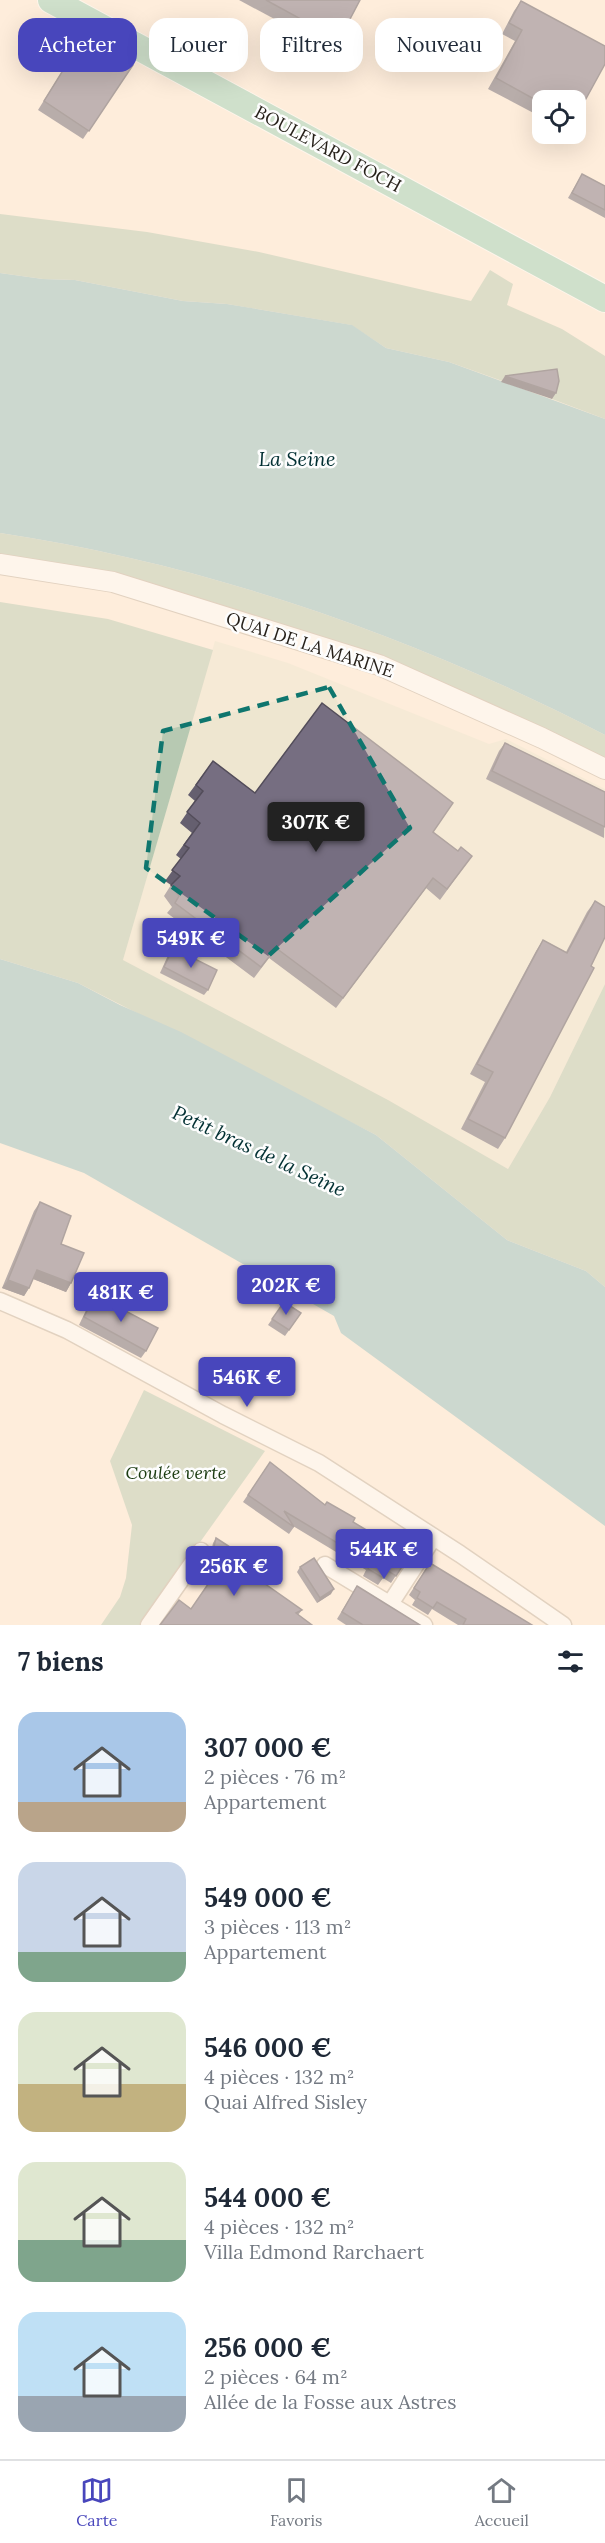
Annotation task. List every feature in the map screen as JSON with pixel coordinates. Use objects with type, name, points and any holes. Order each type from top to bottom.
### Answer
[{"type":"main road","name":"BOULEVARD FOCH","points":[[51,0],[605,299]]},
{"type":"street","name":"QUAI DE LA MARINE","points":[[0,564],[113,582],[379,665],[542,738],[605,769]]},
{"type":"street","points":[[0,1301],[68,1330],[223,1415],[319,1463],[562,1625]]},
{"type":"street","points":[[390,1604],[433,1538]]},
{"type":"street","points":[[149,1625],[201,1551]]},
{"type":"street","points":[[325,1565],[424,1625]]},
{"type":"highlighted area","points":[[329,687],[410,828],[268,956],[146,868],[163,731]]},
{"type":"shaded area","points":[[215,641],[288,663],[489,744],[506,739],[605,789],[605,984],[550,1097],[508,1169],[123,960]]},
{"type":"green space","points":[[0,214],[147,232],[259,252],[471,301],[490,270],[513,284],[507,305],[562,329],[605,356],[605,419],[552,399],[525,379],[522,388],[449,362],[386,348],[351,325],[227,304],[183,301],[75,280],[43,279],[0,273]]},
{"type":"green space","points":[[0,533],[157,564],[234,585],[386,636],[533,699],[605,735],[605,759],[374,658],[312,634],[243,614],[0,557]]},
{"type":"green space","points":[[0,602],[108,619],[213,650],[123,960],[388,1100],[508,1169],[550,1097],[605,984],[605,1287],[586,1271],[507,1240],[376,1135],[78,983],[0,959]]},
{"type":"green space","name":"Coulée verte","points":[[144,1390],[265,1451],[141,1625],[101,1625],[120,1597],[126,1578],[132,1525],[110,1461]]},
{"type":"water","name":"La Seine","points":[[0,273],[43,279],[75,280],[183,301],[227,304],[352,325],[386,348],[449,362],[605,419],[605,735],[533,699],[460,667],[386,636],[310,609],[157,564],[0,533]]},
{"type":"water","name":"Petit bras de la Seine","points":[[0,959],[78,983],[120,1005],[181,1032],[376,1135],[507,1240],[586,1271],[605,1287],[605,1526],[341,1333],[334,1316],[84,1173],[0,1143]]},
{"type":"building","points":[[266,0],[360,0],[351,18],[299,18]]},
{"type":"building","points":[[521,1],[605,46],[605,64],[586,99],[586,90],[532,90],[532,98],[496,78],[499,72],[503,72],[503,65],[522,30],[509,23]]},
{"type":"building","points":[[62,72],[128,72],[89,131],[44,101]]},
{"type":"building","points":[[582,174],[605,186],[605,210],[572,193]]},
{"type":"building","points":[[557,369],[559,381],[556,393],[505,376]]},
{"type":"building","points":[[322,703],[453,803],[433,832],[458,851],[461,847],[472,856],[447,889],[433,878],[343,998],[276,948],[261,967],[175,903],[179,896],[171,885],[180,876],[172,870],[189,848],[184,845],[200,823],[187,812],[203,791],[196,785],[213,761],[255,793]]},
{"type":"building","points":[[505,743],[605,792],[605,827],[492,771]]},
{"type":"building","points":[[595,901],[605,907],[605,937],[591,966],[594,968],[505,1138],[468,1119],[493,1072],[477,1064],[543,940],[567,953]]},
{"type":"building","points":[[173,948],[217,970],[208,990],[164,967]]},
{"type":"building","points":[[40,1202],[71,1216],[61,1244],[84,1253],[71,1283],[37,1270],[29,1288],[8,1280]]},
{"type":"building","points":[[95,1295],[158,1328],[146,1351],[84,1317]]},
{"type":"building","points":[[284,1302],[301,1313],[289,1330],[272,1319]]},
{"type":"building","points":[[270,1462],[325,1505],[327,1502],[355,1518],[353,1522],[380,1538],[382,1535],[411,1553],[396,1576],[388,1571],[383,1578],[368,1569],[371,1563],[284,1511],[294,1527],[248,1495]]},
{"type":"building","points":[[216,1538],[247,1558],[241,1567],[302,1610],[296,1613],[312,1625],[160,1625],[179,1600],[191,1609],[211,1580],[199,1572],[213,1551]]},
{"type":"building","points":[[314,1558],[334,1589],[320,1598],[300,1567]]},
{"type":"building","points":[[430,1563],[532,1625],[463,1625],[466,1619],[437,1602],[433,1608],[417,1598],[420,1592],[414,1588]]},
{"type":"building","points":[[357,1586],[420,1625],[363,1625],[342,1612]]}]
